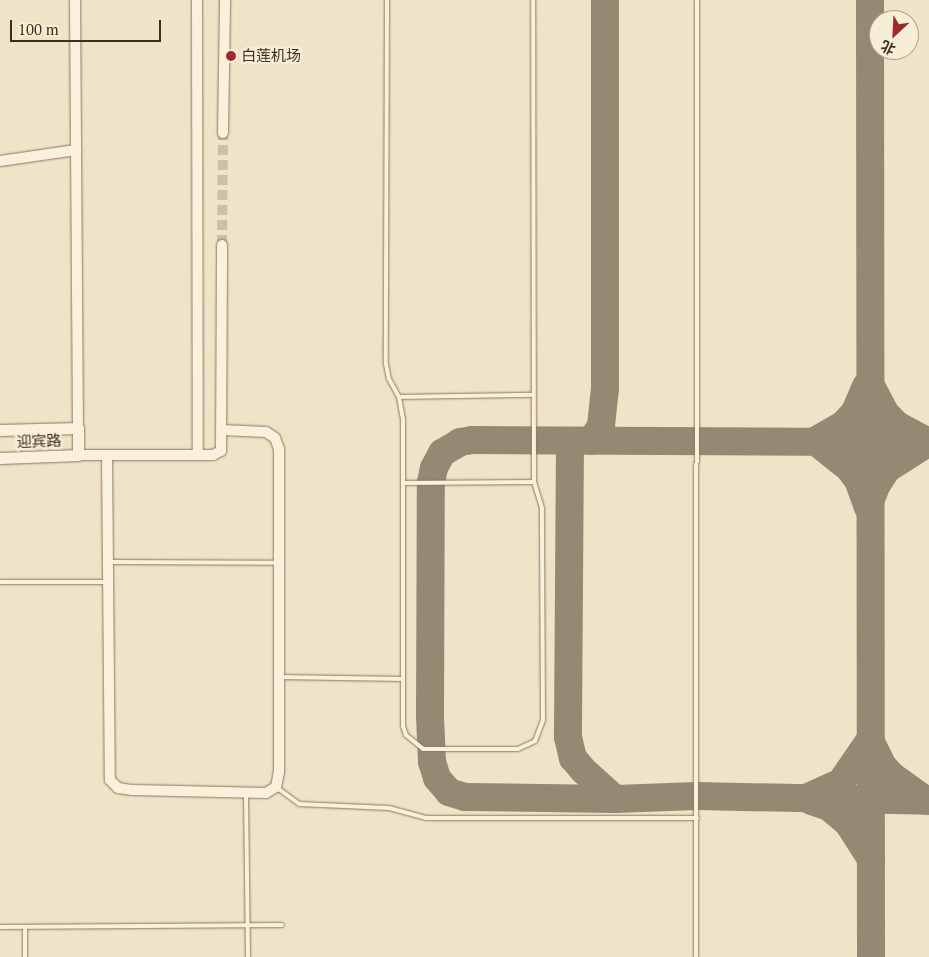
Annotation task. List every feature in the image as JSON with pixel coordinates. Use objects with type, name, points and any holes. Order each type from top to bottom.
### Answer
[{"type":"main road","name":"迎宾路","points":[[0,430],[78,428]]},
{"type":"main road","points":[[78,428],[78,455]]},
{"type":"main road","name":"迎宾路","points":[[0,458],[78,455]]},
{"type":"street","points":[[75,0],[78,428]]},
{"type":"street","points":[[196,0],[198,455]]},
{"type":"street","points":[[223,133],[225,0]]},
{"type":"street","points":[[0,161],[76,150]]},
{"type":"street","points":[[78,455],[198,455],[219,453],[222,430],[222,245]]},
{"type":"street","points":[[107,455],[109,767],[112,782],[118,788],[133,790],[266,793],[276,787],[279,772],[276,563],[278,442],[266,432],[222,430]]},
{"type":"lane","points":[[387,0],[386,364],[389,379],[399,397],[403,419],[403,726],[406,735],[423,749],[518,749],[535,741],[543,720],[542,508],[534,482],[533,0]]},
{"type":"lane","points":[[696,957],[697,0]]},
{"type":"lane","points":[[399,397],[533,395]]},
{"type":"lane","points":[[403,483],[534,482]]},
{"type":"lane","points":[[108,562],[276,563]]},
{"type":"lane","points":[[0,582],[108,582]]},
{"type":"lane","points":[[277,677],[403,679]]},
{"type":"lane","points":[[276,787],[299,804],[388,808],[426,818],[697,818]]},
{"type":"lane","points":[[246,793],[248,957]]},
{"type":"lane","points":[[0,927],[282,925]]},
{"type":"lane","points":[[25,927],[25,957]]},
{"type":"taxiway","points":[[591,441],[601,426],[605,389],[605,0]]},
{"type":"taxiway","points":[[870,0],[871,957]]},
{"type":"taxiway","points":[[870,384],[886,414],[897,425],[925,440]]},
{"type":"taxiway","points":[[866,386],[855,412],[844,424],[815,441],[849,468],[858,480],[868,507],[876,486],[887,469],[929,442]]},
{"type":"taxiway","points":[[615,799],[465,797],[449,792],[437,778],[432,762],[430,717],[431,483],[434,468],[442,453],[460,442],[472,440],[929,442]]},
{"type":"taxiway","points":[[570,441],[568,737],[573,758],[583,770],[615,799],[697,796],[929,801]]},
{"type":"taxiway","points":[[808,797],[841,782],[870,740],[882,765],[892,776],[927,801]]},
{"type":"taxiway","points":[[811,801],[829,807],[848,823],[871,859]]},
{"type":"tunnel","points":[[222,245],[223,133]]},
{"type":"place","name":"白莲机场","points":[[231,56]]}]
